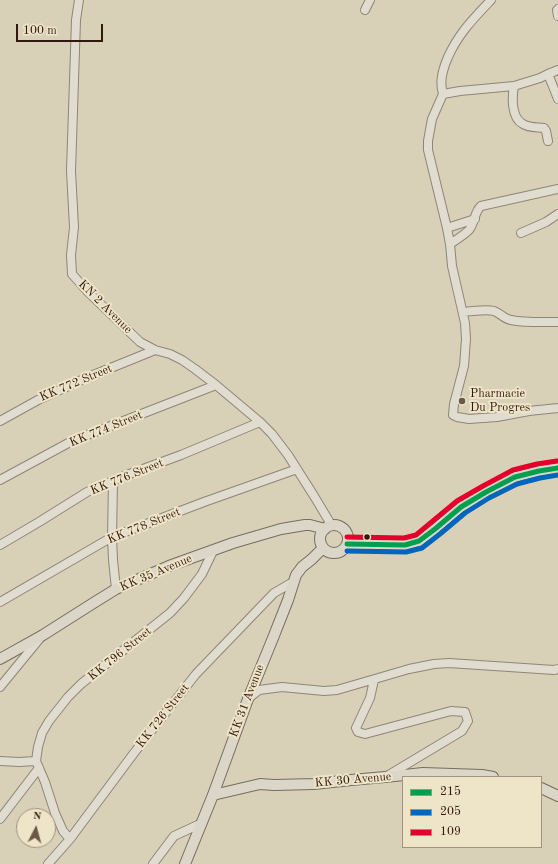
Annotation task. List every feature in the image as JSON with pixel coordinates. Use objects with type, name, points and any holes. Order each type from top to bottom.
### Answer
[{"type":"main road","points":[[347,544],[405,545],[415,542],[435,529],[461,507],[501,484],[515,477],[558,468]]},
{"type":"main road","name":"KK 35 Avenue","points":[[0,659],[116,589],[168,566],[233,543],[273,531],[310,525],[328,527]]},
{"type":"main road","points":[[339,526],[345,530],[348,537],[347,544],[343,550],[336,553],[329,552],[323,548],[320,541],[321,534],[328,527],[339,526]]},
{"type":"main road","name":"KK 31 Avenue","points":[[184,864],[213,795],[248,699],[288,600],[293,582],[299,570],[323,548]]},
{"type":"main road","name":"KK 30 Avenue","points":[[213,795],[260,784],[314,784],[423,773],[488,776]]},
{"type":"main road","points":[[542,788],[558,796]]},
{"type":"street","name":"KN 2 Avenue","points":[[79,0],[74,49],[71,171],[74,226],[71,255],[72,274],[88,292],[140,342],[156,350],[170,354],[195,368],[260,422],[272,434],[288,455],[314,496],[328,527]]},
{"type":"street","points":[[365,10],[370,0]]},
{"type":"street","points":[[491,0],[467,26],[455,42],[444,66],[442,79],[443,94],[432,119],[428,142],[428,150],[447,228],[452,266],[465,323],[466,339],[464,366],[454,404],[453,415],[457,418],[497,417],[529,411],[558,408]]},
{"type":"street","points":[[558,9],[558,16]]},
{"type":"street","points":[[443,94],[466,90],[514,86],[540,78],[558,70]]},
{"type":"street","points":[[548,74],[558,99]]},
{"type":"street","points":[[514,86],[512,96],[513,110],[518,120],[522,124],[544,128],[548,141]]},
{"type":"street","points":[[450,244],[469,229],[478,208],[481,206],[558,189]]},
{"type":"street","points":[[521,233],[546,222],[558,214]]},
{"type":"street","points":[[447,228],[474,219]]},
{"type":"street","points":[[463,312],[494,311],[504,318],[511,320],[558,322]]},
{"type":"street","name":"KK 772 Street","points":[[0,421],[38,400],[86,378],[156,350]]},
{"type":"street","name":"KK 774 Street","points":[[0,480],[72,441],[216,385]]},
{"type":"street","name":"KK 776 Street","points":[[0,544],[87,492],[260,422]]},
{"type":"street","name":"KK 778 Street","points":[[0,602],[112,536],[297,469]]},
{"type":"street","points":[[113,481],[112,536],[116,589]]},
{"type":"street","name":"KK 796 Street","points":[[0,819],[38,765],[38,747],[42,733],[54,714],[81,684],[170,613],[184,598],[202,574],[213,551]]},
{"type":"street","name":"KK 726 Street","points":[[48,864],[70,839],[134,753],[196,674],[274,593],[293,582]]},
{"type":"street","points":[[0,687],[42,635]]},
{"type":"street","points":[[248,699],[256,692],[261,690],[282,687],[324,691],[337,690],[409,669],[434,664],[449,663],[556,671]]},
{"type":"street","points":[[374,680],[370,698],[356,728],[358,732],[365,734],[451,711],[465,712],[468,721],[462,731],[385,778]]},
{"type":"street","points":[[0,761],[38,765],[55,813],[63,831],[70,839]]},
{"type":"street","points":[[153,864],[174,836],[200,824]]},
{"type":"transit line","name":"109","points":[[347,537],[404,538],[416,535],[457,501],[513,470],[557,461]]},
{"type":"transit line","name":"215","points":[[347,544],[405,545],[419,541],[461,507],[486,492],[515,477],[558,468]]},
{"type":"transit line","name":"205","points":[[347,551],[406,552],[422,548],[465,513],[489,498],[517,484],[558,475]]},
{"type":"place","name":"Pharmacie Du Progres","points":[[462,401]]}]
